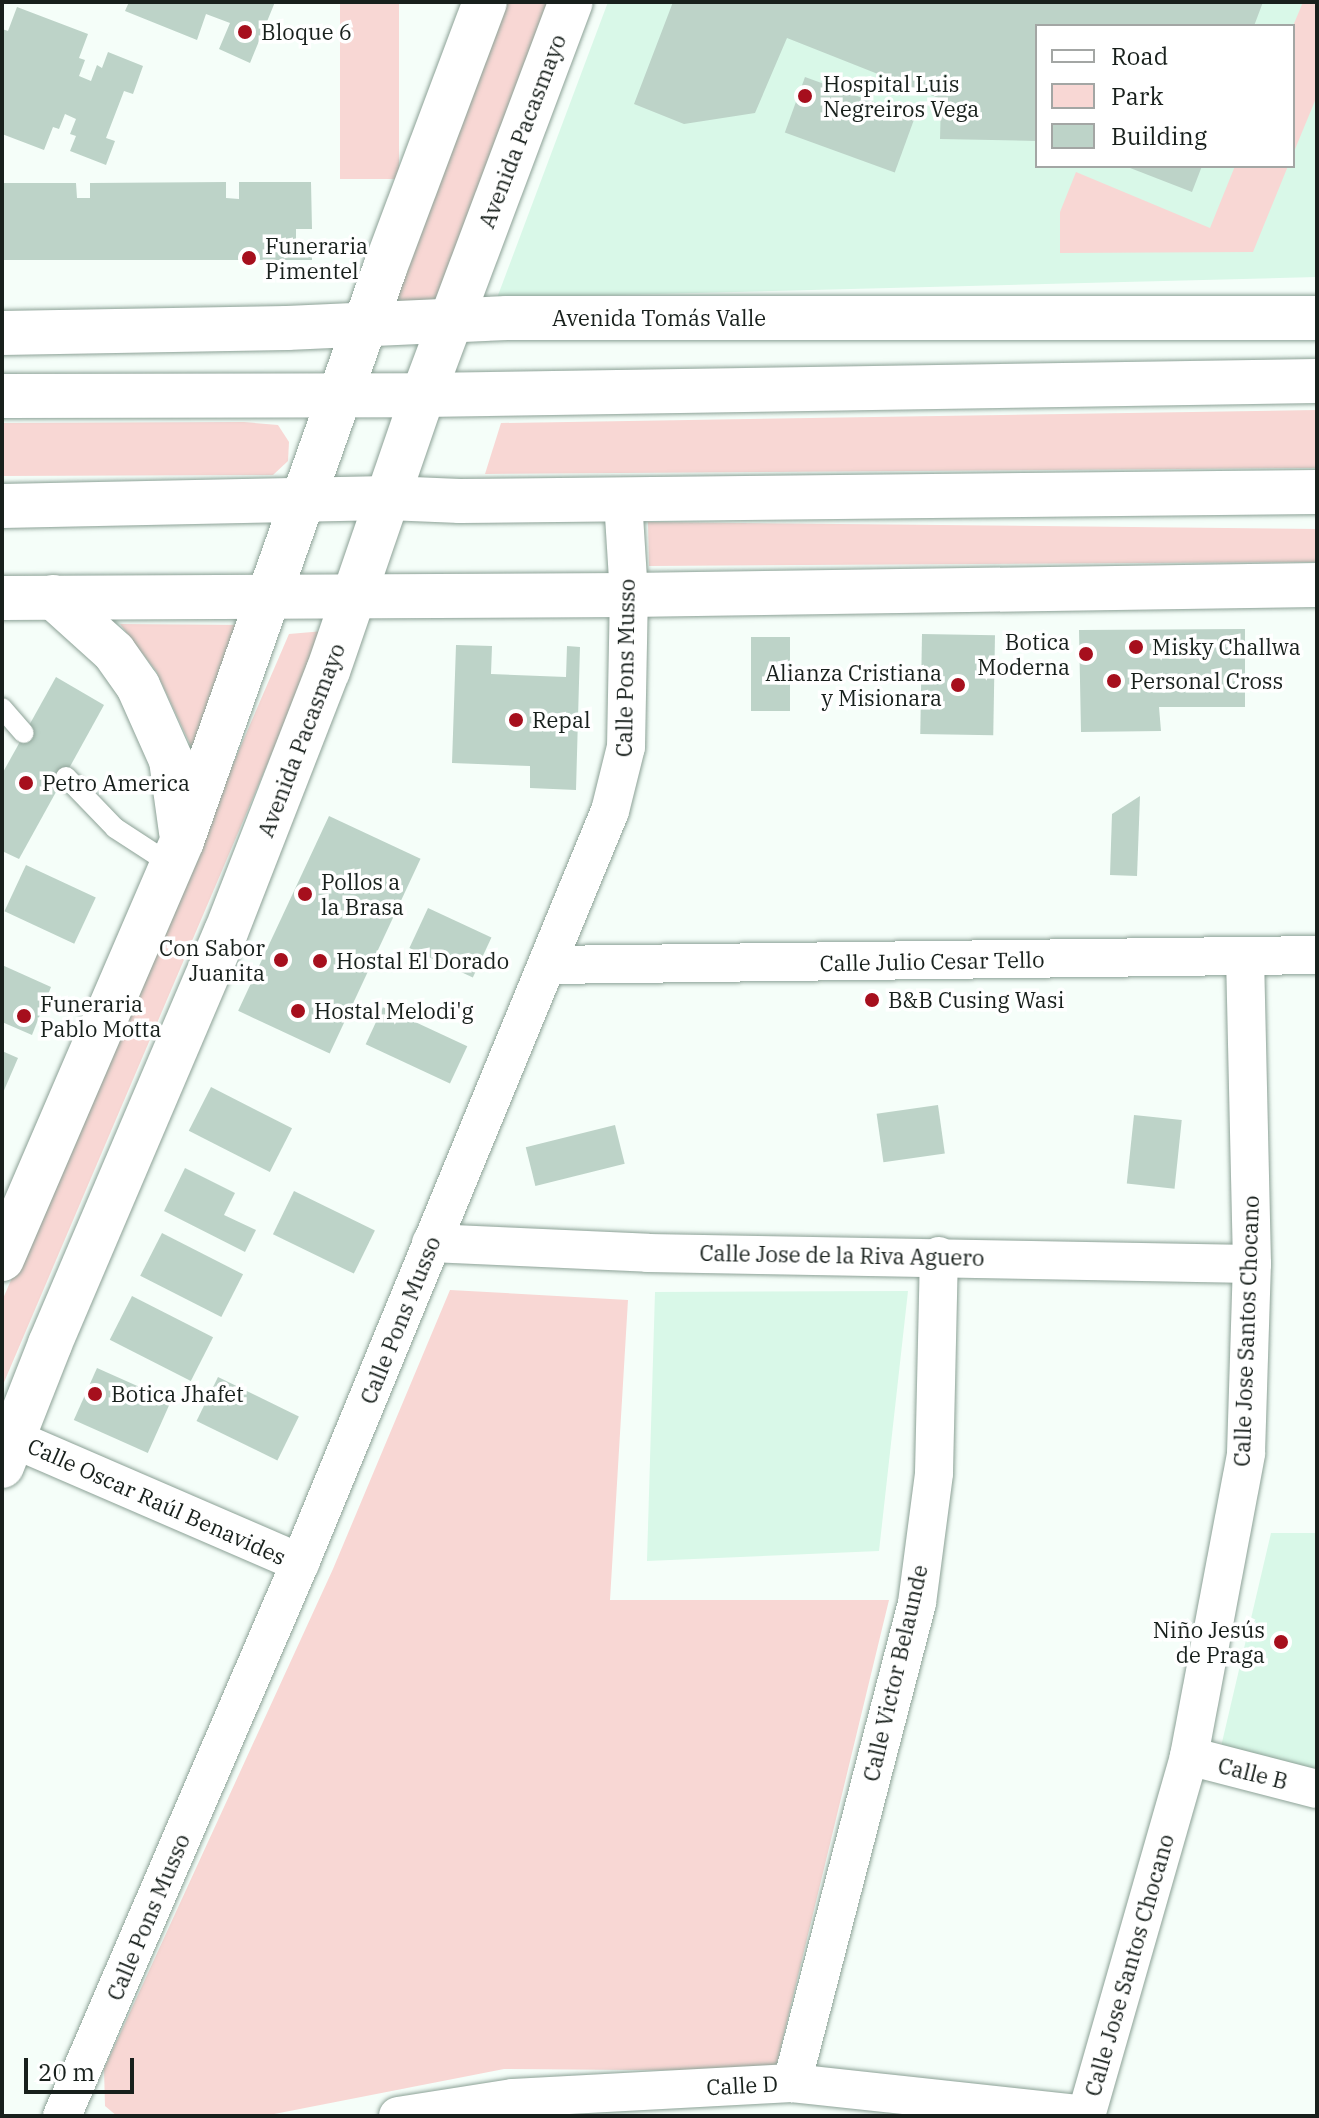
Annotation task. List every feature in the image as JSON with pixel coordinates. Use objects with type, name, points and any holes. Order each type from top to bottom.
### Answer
[{"type":"main road","points":[[2,1259],[177,853],[340,393],[485,2]]},
{"type":"main road","name":"Avenida Pacasmayo","points":[[8,1452],[50,1344],[226,932],[356,596],[423,395],[571,2]]},
{"type":"main road","name":"Avenida Tomás Valle","points":[[2,333],[507,318],[1317,318]]},
{"type":"main road","points":[[2,396],[423,395],[1317,381]]},
{"type":"main road","points":[[2,506],[388,498],[460,501],[1317,492]]},
{"type":"main road","points":[[2,598],[268,594],[629,595],[1317,585]]},
{"type":"main road","points":[[53,597],[114,652],[138,686],[171,760],[177,853]]},
{"type":"street","name":"Calle Pons Musso","points":[[62,2116],[300,1563],[621,781],[626,747],[629,595],[623,499]]},
{"type":"street","name":"Calle Julio Cesar Tello","points":[[547,965],[1317,955]]},
{"type":"street","name":"Calle Jose Santos Chocano","points":[[1086,2116],[1189,1756],[1246,1453],[1252,1264],[1245,958]]},
{"type":"street","name":"Calle Jose de la Riva Aguero","points":[[431,1243],[648,1253],[1252,1264]]},
{"type":"street","name":"Calle Victor Belaunde","points":[[792,2083],[917,1603],[934,1473],[939,1256]]},
{"type":"street","name":"Calle Oscar Raúl Benavides","points":[[8,1452],[300,1563]]},
{"type":"street","name":"Calle B","points":[[1189,1756],[1317,1789]]},
{"type":"street","name":"Calle D","points":[[398,2116],[513,2098],[792,2083],[1086,2116]]},
{"type":"lane","points":[[2,708],[24,733]]},
{"type":"lane","points":[[66,777],[115,828],[177,853]]},
{"type":"shaded area","name":"Hospital Luis Negreiros Vega","points":[[608,2],[1317,2],[1317,277],[497,298]]},
{"type":"shaded area","points":[[908,1291],[879,1551],[647,1561],[655,1292]]},
{"type":"shaded area","name":"Niño Jesús de Praga","points":[[1271,1533],[1317,1533],[1317,1772],[1220,1751]]},
{"type":"green space","points":[[340,2],[399,2],[399,179],[340,179]]},
{"type":"green space","points":[[486,2],[572,2],[450,321],[369,314]]},
{"type":"green space","points":[[1303,2],[1317,2],[1317,96],[1295,149],[1295,24]]},
{"type":"green space","points":[[1234,168],[1287,168],[1253,252],[1060,253],[1060,212],[1076,172],[1210,228]]},
{"type":"green space","points":[[1317,410],[1317,468],[485,474],[501,423]]},
{"type":"green space","points":[[244,422],[278,425],[289,442],[288,461],[273,475],[2,476],[2,423]]},
{"type":"green space","points":[[648,522],[1317,529],[1317,562],[649,566]]},
{"type":"green space","points":[[120,624],[248,625],[196,757],[156,671]]},
{"type":"green space","points":[[324,631],[2,1387],[2,1301],[289,634]]},
{"type":"green space","points":[[450,1290],[628,1300],[610,1600],[889,1600],[775,2071],[504,2069],[264,2116],[117,2116],[105,2106],[104,2069],[333,1569]]},
{"type":"building","name":"Bloque 6","points":[[129,2],[275,2],[250,63],[219,49],[230,23],[206,14],[197,40],[125,11]]},
{"type":"building","points":[[673,2],[1263,2],[1255,24],[1035,24],[1035,141],[940,139],[941,99],[787,38],[755,113],[684,124],[634,104]]},
{"type":"building","points":[[17,7],[88,34],[79,58],[85,60],[79,76],[91,81],[97,65],[102,68],[108,52],[143,66],[133,94],[124,91],[106,138],[115,141],[106,165],[70,151],[76,136],[70,134],[76,119],[65,114],[59,129],[53,127],[44,150],[2,134],[2,29],[8,31]]},
{"type":"building","points":[[805,77],[915,117],[895,172],[785,132]]},
{"type":"building","points":[[1130,168],[1201,168],[1192,192]]},
{"type":"building","points":[[226,182],[226,198],[239,199],[239,182],[311,182],[312,229],[296,229],[296,246],[312,246],[312,260],[2,260],[2,183],[76,183],[77,198],[90,198],[90,183]]},
{"type":"building","points":[[1245,629],[1245,707],[1159,707],[1161,731],[1081,732],[1079,630]]},
{"type":"building","name":"Alianza Cristiana y Misionara","points":[[922,634],[995,635],[993,735],[920,734]]},
{"type":"building","points":[[751,637],[790,637],[790,711],[751,711]]},
{"type":"building","name":"Repal","points":[[456,645],[492,646],[491,674],[566,677],[567,646],[580,647],[576,790],[530,788],[530,766],[452,763]]},
{"type":"building","points":[[56,677],[104,705],[19,859],[2,851],[2,774]]},
{"type":"building","points":[[1140,796],[1137,876],[1110,875],[1112,814]]},
{"type":"building","points":[[329,816],[421,859],[330,1054],[238,1011]]},
{"type":"building","points":[[26,865],[96,898],[74,944],[4,911]]},
{"type":"building","points":[[428,908],[491,938],[473,977],[409,948]]},
{"type":"building","points":[[2,965],[51,987],[32,1035],[2,1022]]},
{"type":"building","points":[[383,1007],[467,1046],[450,1083],[366,1044]]},
{"type":"building","points":[[2,1051],[18,1058],[2,1095]]},
{"type":"building","points":[[211,1087],[292,1128],[270,1172],[189,1131]]},
{"type":"building","points":[[938,1105],[945,1154],[883,1162],[877,1114]]},
{"type":"building","points":[[1134,1115],[1182,1120],[1175,1189],[1127,1184]]},
{"type":"building","points":[[615,1125],[625,1164],[535,1186],[526,1147]]},
{"type":"building","points":[[185,1168],[235,1193],[224,1215],[256,1230],[245,1252],[164,1211]]},
{"type":"building","points":[[294,1191],[375,1230],[354,1274],[273,1234]]},
{"type":"building","points":[[162,1233],[243,1274],[221,1317],[140,1276]]},
{"type":"building","points":[[132,1296],[213,1337],[191,1381],[110,1340]]},
{"type":"building","points":[[97,1368],[171,1401],[148,1453],[74,1420]]},
{"type":"building","points":[[218,1377],[299,1416],[277,1460],[197,1421]]},
{"type":"place","name":"Bloque 6","points":[[245,32]]},
{"type":"place","name":"Hospital Luis Negreiros Vega","points":[[805,96]]},
{"type":"place","name":"Funeraria Pimentel","points":[[249,258]]},
{"type":"place","name":"Misky Challwa","points":[[1136,647]]},
{"type":"place","name":"Botica Moderna","points":[[1086,654]]},
{"type":"place","name":"Personal Cross","points":[[1114,681]]},
{"type":"place","name":"Alianza Cristiana y Misionara","points":[[958,685]]},
{"type":"place","name":"Repal","points":[[516,720]]},
{"type":"place","name":"Petro America","points":[[26,783]]},
{"type":"place","name":"Pollos a la Brasa","points":[[305,894]]},
{"type":"place","name":"Con Sabor Juanita","points":[[281,960]]},
{"type":"place","name":"Hostal El Dorado","points":[[320,961]]},
{"type":"place","name":"B&B Cusing Wasi","points":[[872,1000]]},
{"type":"place","name":"Hostal Melodi'g","points":[[298,1011]]},
{"type":"place","name":"Funeraria Pablo Motta","points":[[24,1016]]},
{"type":"place","name":"Botica Jhafet","points":[[95,1394]]},
{"type":"place","name":"Niño Jesús de Praga","points":[[1281,1642]]}]
